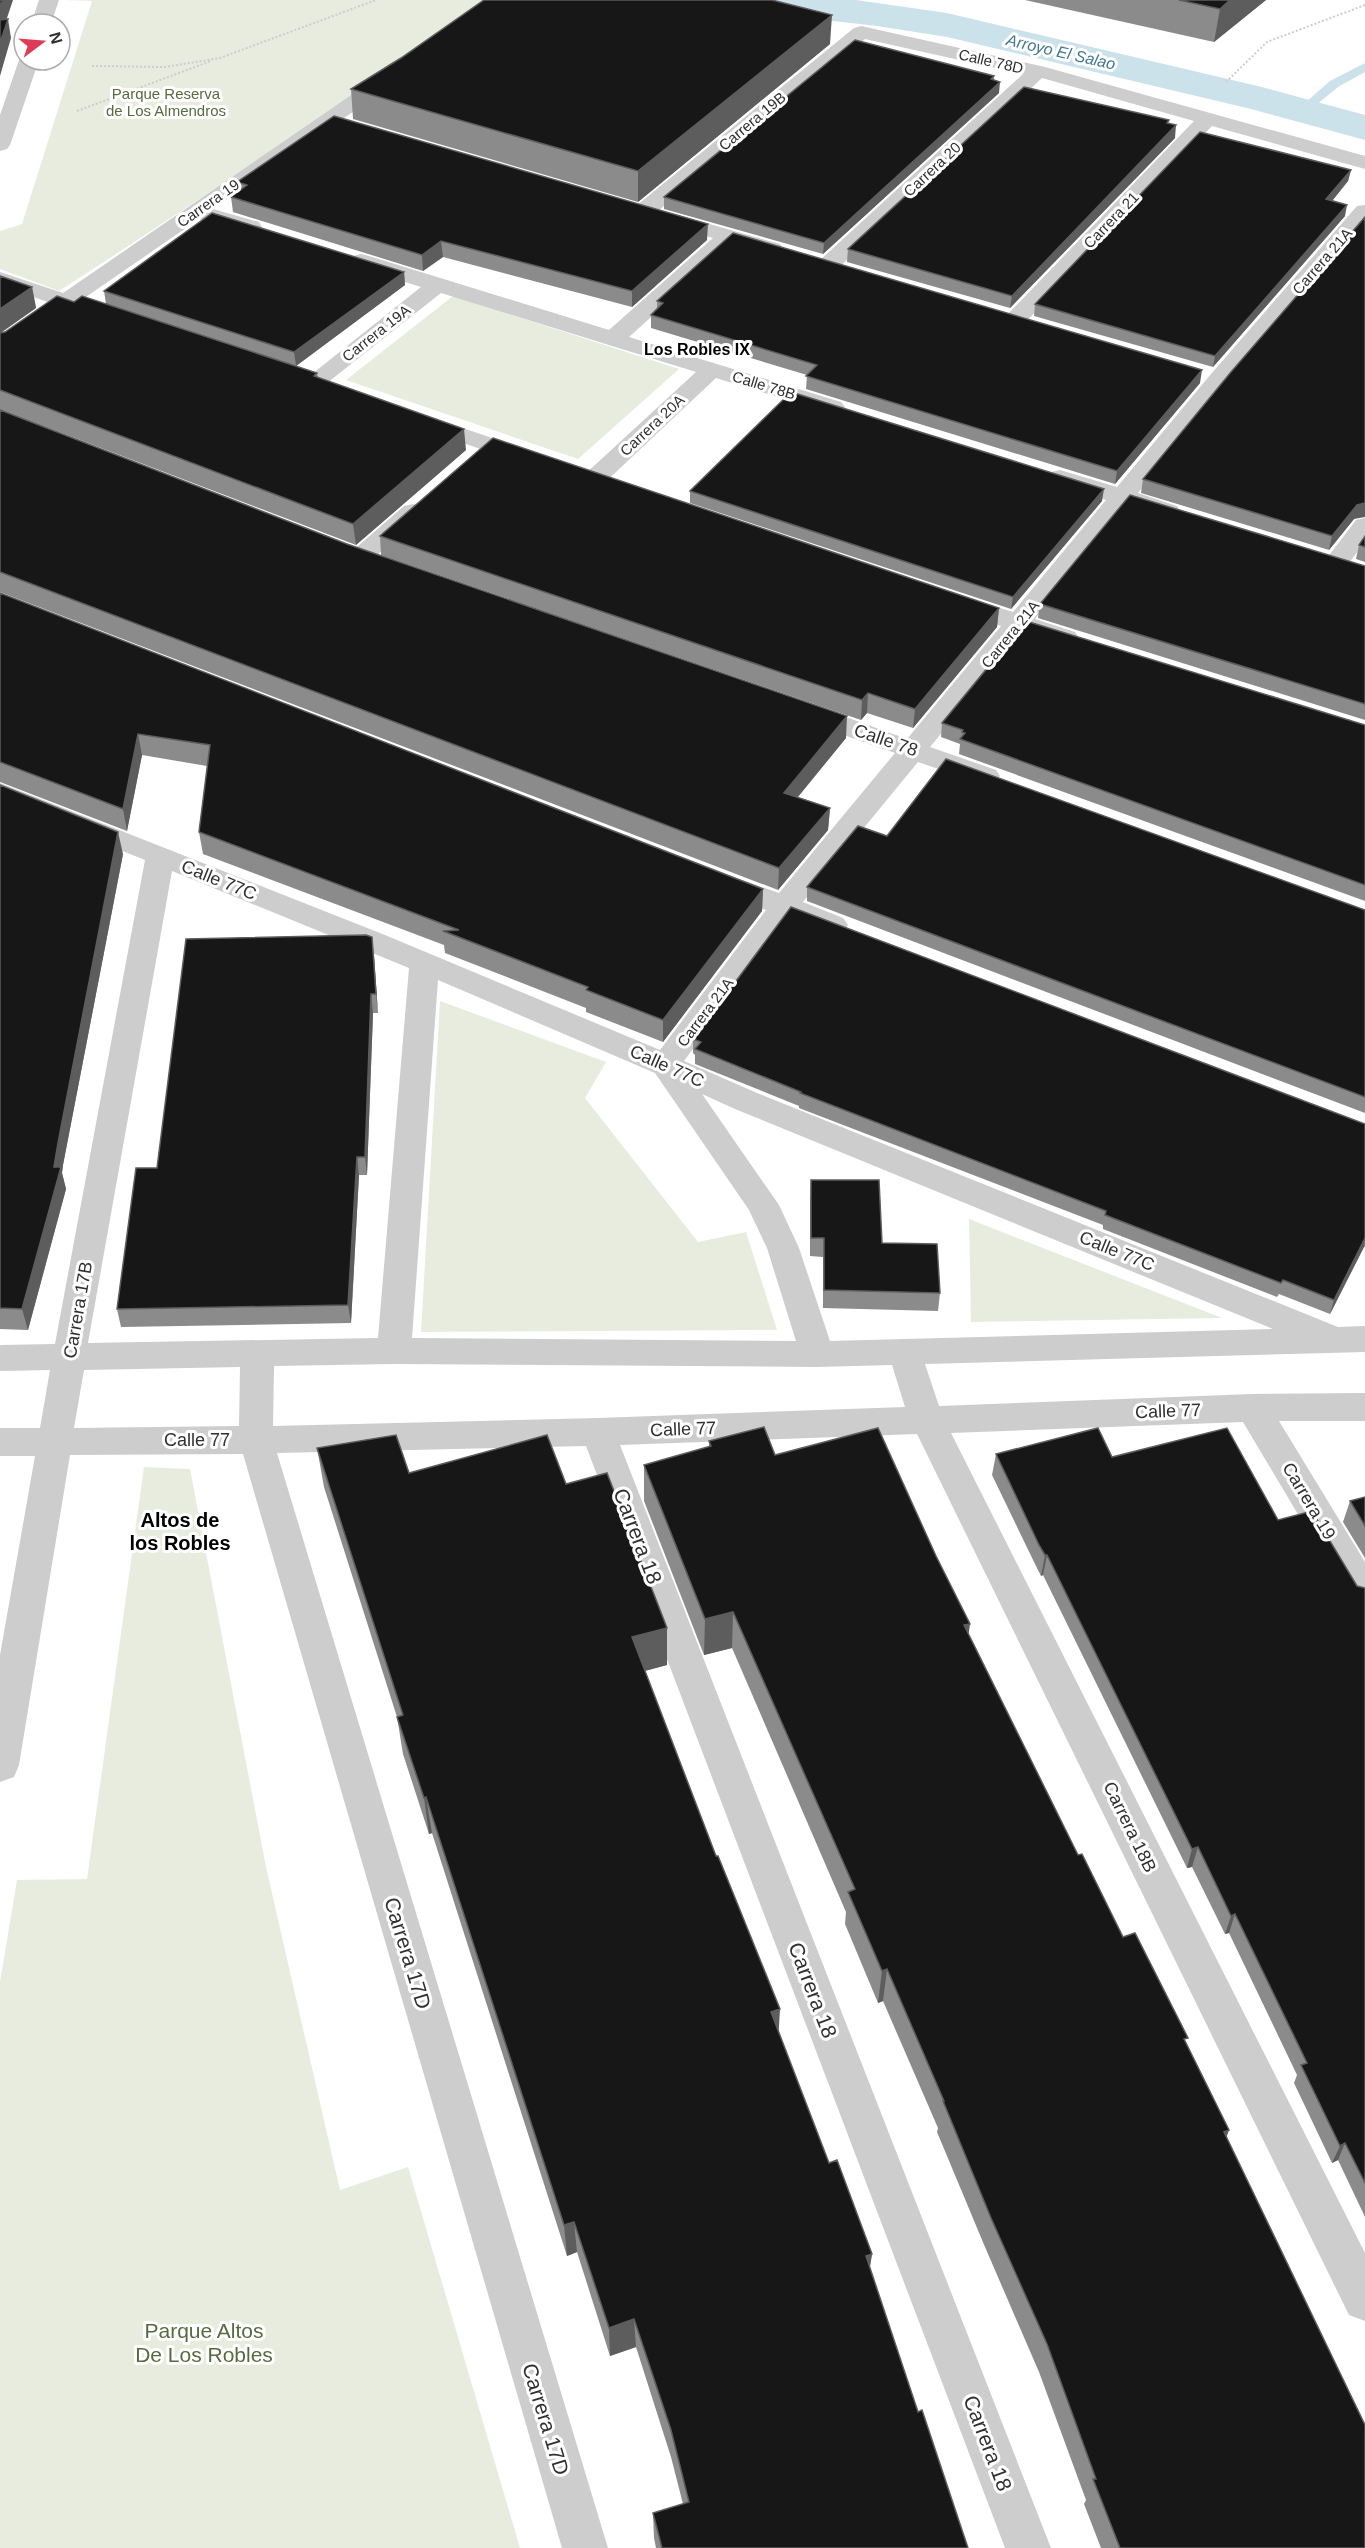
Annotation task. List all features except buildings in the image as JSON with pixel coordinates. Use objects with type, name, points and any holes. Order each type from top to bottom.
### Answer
[{"type":"street","name":"Calle 78D","points":[[861,32],[1038,71],[1365,164]]},
{"type":"street","name":"Carrera 19B","points":[[644,211],[861,32]]},
{"type":"street","name":"Carrera 19","points":[[0,345],[66,302],[406,67]]},
{"type":"street","name":"Carrera 20","points":[[827,266],[1038,71]]},
{"type":"street","points":[[0,145],[25,72]]},
{"type":"street","name":"Carrera 21","points":[[1014,321],[1208,118]]},
{"type":"street","points":[[327,120],[349,126]]},
{"type":"street","points":[[622,205],[849,272]]},
{"type":"street","points":[[197,211],[274,234]]},
{"type":"street","name":"Carrera 21A","points":[[665,1065],[784,906],[1122,497],[1207,376],[1365,211]]},
{"type":"street","points":[[613,339],[729,236]]},
{"type":"street","name":"Calle 78B","points":[[339,254],[849,412]]},
{"type":"street","points":[[0,279],[123,320]]},
{"type":"street","name":"Carrera 19A","points":[[314,382],[438,284]]},
{"type":"street","points":[[992,315],[1037,328]]},
{"type":"street","name":"Carrera 20A","points":[[401,414],[480,453],[582,477],[713,369]]},
{"type":"street","points":[[1043,472],[1190,518]]},
{"type":"street","points":[[359,558],[428,498]]},
{"type":"street","points":[[1335,562],[1365,525]]},
{"type":"street","points":[[929,593],[1086,644]]},
{"type":"street","name":"Calle 78","points":[[781,704],[1005,783]]},
{"type":"street","name":"Calle 77C","points":[[0,792],[424,963],[746,1101],[1350,1339]]},
{"type":"street","name":"Carrera 17B","points":[[0,1765],[57,1440],[69,1357],[160,856]]},
{"type":"street","points":[[696,872],[862,936]]},
{"type":"street","points":[[394,1351],[424,963]]},
{"type":"street","points":[[665,1065],[763,1205],[783,1248],[817,1354]]},
{"type":"street","points":[[0,1358],[394,1351],[817,1354],[1350,1339]]},
{"type":"street","name":"Carrera 18B","points":[[904,1351],[927,1420],[1365,2299]]},
{"type":"street","name":"Carrera 17D","points":[[257,1354],[256,1440],[585,2548]]},
{"type":"street","name":"Calle 77","points":[[0,1442],[256,1440],[597,1432],[1254,1408],[1365,1407]]},
{"type":"street","name":"Carrera 19","points":[[1254,1408],[1365,1594]]},
{"type":"street","name":"Carrera 18","points":[[597,1432],[1028,2548]]},
{"type":"path","points":[[77,111],[376,0]]},
{"type":"path","points":[[1227,80],[1267,42],[1365,5]]},
{"type":"path","points":[[92,66],[165,67],[220,58]]},
{"type":"green space","name":"Parque Reserva de Los Almendros","points":[[65,0],[499,0],[59,291],[0,269],[0,231],[22,224],[70,72],[72,72],[72,65],[92,1]]},
{"type":"green space","points":[[453,296],[679,369],[578,459],[346,380]]},
{"type":"green space","points":[[440,1001],[606,1062],[585,1098],[698,1242],[746,1232],[777,1330],[421,1332]]},
{"type":"green space","points":[[969,1219],[1222,1318],[971,1322]]},
{"type":"green space","name":"Parque Altos De Los Robles","points":[[144,1467],[190,1469],[266,1867],[340,2190],[408,2167],[520,2548],[0,2548],[0,1982],[17,1880],[87,1879]]},
{"type":"waterway","name":"Arroyo El Salao","points":[[753,0],[877,14],[947,25],[1262,99],[1365,128]]},
{"type":"waterway","points":[[1312,102],[1334,84],[1365,67]]},
{"type":"district","name":"Los Robles IX","points":[[697,349]]},
{"type":"district","name":"Altos de los Robles","points":[[180,1532]]}]
